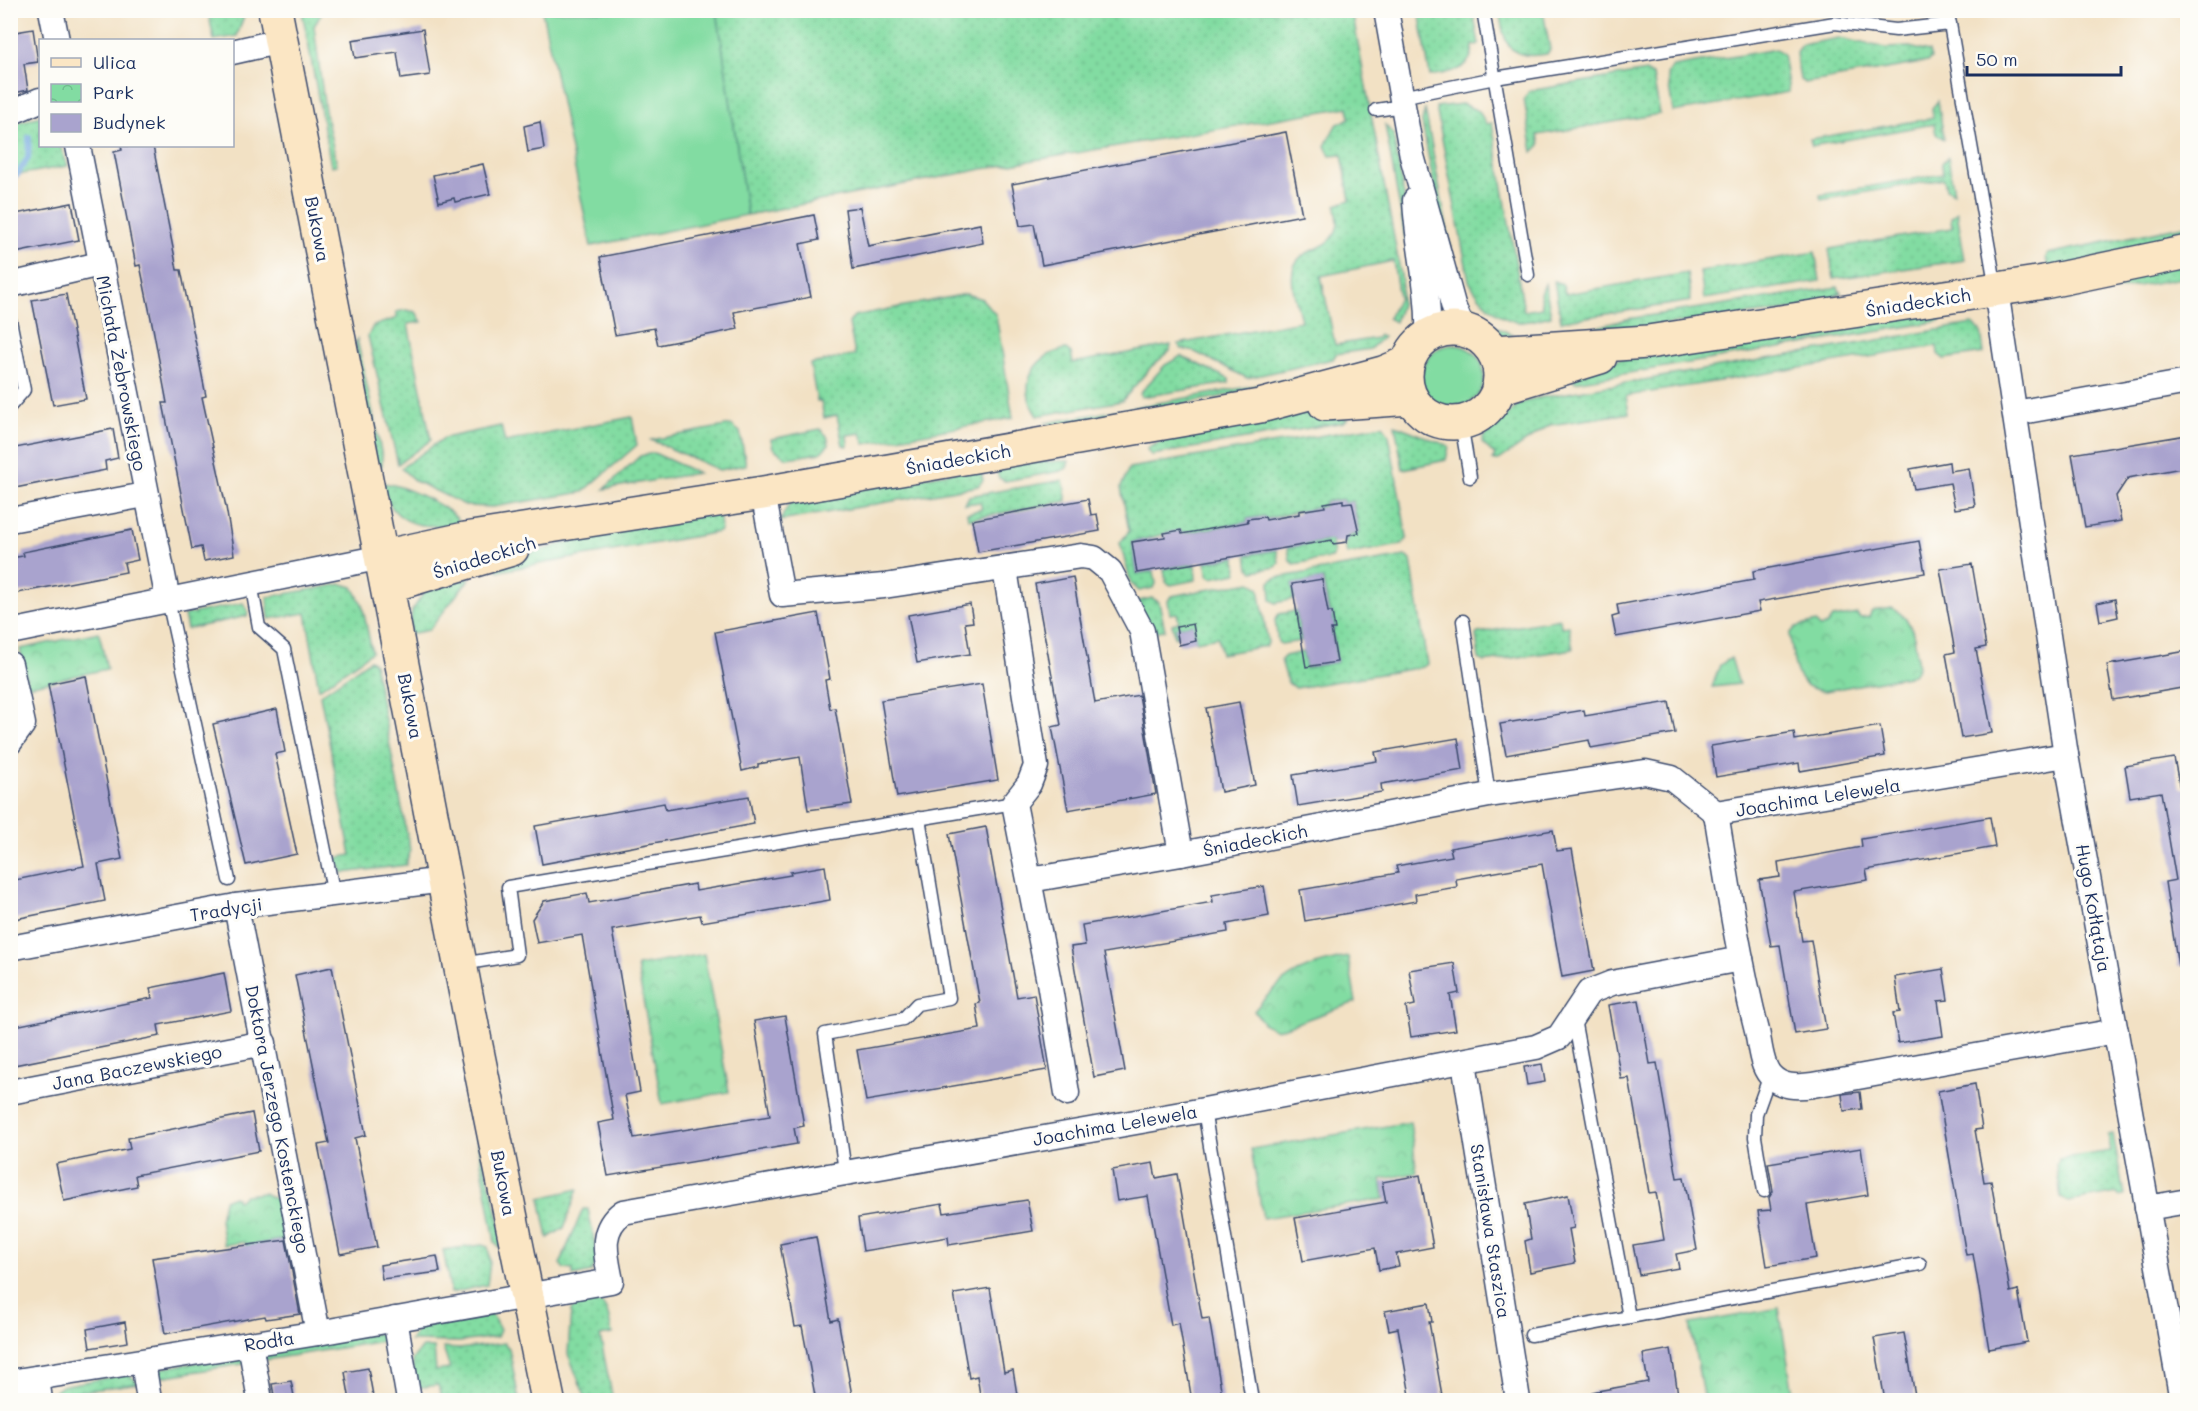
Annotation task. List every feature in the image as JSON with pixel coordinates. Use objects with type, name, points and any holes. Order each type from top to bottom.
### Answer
[{"type":"street","points":[[51,10],[57,39]]},
{"type":"street","points":[[1386,10],[1412,156],[1454,308],[1463,329]]},
{"type":"street","points":[[234,51],[278,26]]},
{"type":"street","name":"Bukowa","points":[[278,26],[548,1401]]},
{"type":"street","points":[[10,113],[39,100]]},
{"type":"street","name":"Michała Żebrowskiego","points":[[78,147],[145,495],[168,600]]},
{"type":"street","points":[[1412,156],[1416,234],[1429,307],[1428,335]]},
{"type":"street","name":"Śniadeckich","points":[[1494,352],[1648,342],[1996,290],[2187,252]]},
{"type":"street","points":[[10,285],[100,264]]},
{"type":"street","name":"Hugo Kołłątaja","points":[[1996,290],[2066,755],[2182,1401]]},
{"type":"street","points":[[1445,329],[1463,329],[1481,338],[1494,352],[1500,370],[1499,388],[1489,407],[1471,420],[1461,423],[1435,420],[1417,407],[1411,398],[1405,377],[1407,363],[1415,346],[1428,335],[1445,329]]},
{"type":"street","name":"Śniadeckich","points":[[1499,388],[1648,342]]},
{"type":"street","name":"Śniadeckich","points":[[385,571],[465,539],[763,493],[1260,406],[1383,373],[1407,363]]},
{"type":"street","points":[[2015,413],[2187,382]]},
{"type":"street","name":"Śniadeckich","points":[[1260,406],[1411,398]]},
{"type":"street","name":"Śniadeckich","points":[[763,493],[782,595],[884,586],[904,581],[1005,569],[1081,556],[1094,558],[1110,571],[1142,631],[1146,646],[1181,854],[1489,795],[1646,772],[1672,778],[1716,813]]},
{"type":"street","points":[[10,520],[145,495]]},
{"type":"street","points":[[1005,569],[1036,766],[1029,784],[1014,803],[1030,880],[1067,1093]]},
{"type":"street","points":[[10,632],[251,583],[385,571]]},
{"type":"street","points":[[10,664],[23,724],[10,742]]},
{"type":"street","name":"Joachima Lelewela","points":[[1770,1075],[1764,1063],[1741,959],[1716,813],[2066,755]]},
{"type":"street","points":[[1030,880],[1181,854]]},
{"type":"street","name":"Tradycji","points":[[10,948],[237,906],[444,879]]},
{"type":"street","name":"Doktora Jerzego Kostenckiego","points":[[237,906],[318,1333]]},
{"type":"street","name":"Joachima Lelewela","points":[[526,1296],[611,1281],[604,1244],[607,1229],[622,1212],[845,1171],[1204,1110],[1536,1047],[1559,1037],[1589,992],[1612,983],[1741,959]]},
{"type":"street","points":[[1770,1075],[1779,1082],[1795,1087],[1813,1085],[2116,1031]]},
{"type":"street","name":"Jana Baczewskiego","points":[[10,1092],[264,1042]]},
{"type":"street","name":"Stanisława Staszica","points":[[1464,1062],[1518,1401]]},
{"type":"street","points":[[2147,1208],[2187,1201]]},
{"type":"street","name":"Rodła","points":[[10,1382],[39,1389],[142,1362],[526,1296]]},
{"type":"street","points":[[395,1319],[409,1401]]},
{"type":"street","points":[[250,1344],[260,1401]]},
{"type":"street","points":[[142,1362],[149,1401]]},
{"type":"lane","points":[[1483,10],[1528,275]]},
{"type":"lane","points":[[1947,10],[1996,290]]},
{"type":"lane","points":[[1376,110],[1402,101],[1495,78],[1835,23],[1896,30],[1950,24]]},
{"type":"lane","points":[[10,320],[24,390],[14,406],[10,406]]},
{"type":"lane","points":[[1461,423],[1470,477]]},
{"type":"lane","points":[[251,583],[259,627],[284,649],[334,895]]},
{"type":"lane","points":[[168,600],[229,879]]},
{"type":"lane","points":[[1463,621],[1489,795]]},
{"type":"lane","points":[[461,964],[518,955],[508,887],[1014,803]]},
{"type":"lane","points":[[845,1171],[825,1034],[903,1019],[917,1004],[949,998],[919,818]]},
{"type":"lane","points":[[1574,1017],[1629,1317]]},
{"type":"lane","points":[[1764,1191],[1755,1137],[1756,1114],[1770,1075]]},
{"type":"lane","points":[[1204,1110],[1252,1401]]},
{"type":"lane","points":[[1531,1335],[1920,1264]]},
{"type":"green space","points":[[208,11],[243,11],[244,16],[237,36],[214,39]]},
{"type":"green space","points":[[302,11],[323,11],[314,26],[325,111],[337,165],[331,166]]},
{"type":"green space","points":[[542,11],[717,11],[747,215],[591,246]]},
{"type":"green space","points":[[717,11],[1352,11],[1402,281],[1401,304],[1395,322],[1388,318],[1399,298],[1393,261],[1321,276],[1335,345],[1377,338],[1379,335],[1383,337],[1370,349],[1336,354],[1333,359],[1247,378],[1195,352],[1182,349],[1178,344],[1301,321],[1293,283],[1296,262],[1308,252],[1330,240],[1338,223],[1336,205],[1350,200],[1342,155],[1330,156],[1325,146],[1336,125],[1350,118],[1348,107],[993,167],[747,215]]},
{"type":"green space","points":[[1419,11],[1473,11],[1479,44],[1473,46],[1469,61],[1459,69],[1430,76]]},
{"type":"green space","points":[[1499,11],[1543,11],[1550,49],[1547,54],[1523,55],[1510,48],[1503,33]]},
{"type":"green space","points":[[1839,38],[1886,48],[1910,47],[1929,52],[1931,58],[1927,62],[1805,83],[1800,80],[1796,52],[1801,45]]},
{"type":"green space","points":[[1776,49],[1783,54],[1789,92],[1673,112],[1667,74],[1673,67]]},
{"type":"green space","points":[[1646,71],[1653,76],[1660,114],[1538,135],[1540,145],[1533,152],[1524,99],[1529,91]]},
{"type":"green space","points":[[1938,101],[1944,139],[1936,134],[1934,124],[1812,146],[1810,139],[1933,118],[1932,108]]},
{"type":"green space","points":[[1462,104],[1479,111],[1486,124],[1492,123],[1524,311],[1542,308],[1541,294],[1545,284],[1551,316],[1526,322],[1510,320],[1489,307],[1469,281],[1436,107]]},
{"type":"green space","points":[[1425,109],[1452,256],[1441,224],[1422,122]]},
{"type":"green space","points":[[39,116],[39,147],[60,147],[68,166],[11,176],[10,125]]},
{"type":"green space","points":[[1385,125],[1393,134],[1416,265],[1409,260]]},
{"type":"green space","points":[[1948,157],[1954,193],[1946,189],[1944,179],[1821,200],[1820,195],[1943,174],[1942,163]]},
{"type":"green space","points":[[1957,212],[1965,260],[1834,279],[1829,249],[1952,228],[1951,218]]},
{"type":"green space","points":[[2187,225],[2187,241],[2048,270],[2046,257],[2048,254]]},
{"type":"green space","points":[[1815,252],[1820,281],[1704,299],[1700,271]]},
{"type":"green space","points":[[2187,263],[2187,277],[2057,301],[2053,297],[2052,291]]},
{"type":"green space","points":[[1687,273],[1691,301],[1561,321],[1554,281],[1562,284],[1566,294]]},
{"type":"green space","points":[[1838,287],[1841,293],[1797,309],[1565,336],[1627,319]]},
{"type":"green space","points":[[966,294],[982,299],[996,315],[1013,418],[865,444],[861,433],[847,435],[848,446],[843,445],[837,415],[824,418],[821,401],[817,401],[810,364],[855,355],[849,323],[854,316]]},
{"type":"green space","points":[[1462,297],[1495,327],[1514,335],[1498,338],[1485,330],[1468,311]]},
{"type":"green space","points":[[1941,309],[1943,317],[1940,321],[1575,382],[1570,374],[1621,359]]},
{"type":"green space","points":[[406,310],[416,312],[422,322],[408,324],[431,440],[398,464],[368,336],[373,326],[397,318],[396,312]]},
{"type":"green space","points":[[1972,324],[1981,331],[1984,353],[1944,359],[1938,354],[1937,346],[1626,396],[1629,413],[1550,425],[1499,460],[1492,460],[1495,455],[1482,443],[1483,438],[1519,404],[1532,399]]},
{"type":"green space","points":[[357,339],[382,456],[382,465],[377,470],[355,343]]},
{"type":"green space","points":[[1171,345],[1170,351],[1151,367],[1122,401],[1037,416],[1031,405],[1028,384],[1031,374],[1044,358],[1054,352],[1066,349],[1071,353],[1073,363]]},
{"type":"green space","points":[[1453,345],[1475,354],[1484,376],[1475,398],[1453,407],[1431,398],[1422,376],[1431,354]]},
{"type":"green space","points":[[1181,356],[1229,379],[1229,383],[1141,397],[1140,393],[1165,365]]},
{"type":"green space","points":[[1336,371],[1340,375],[1056,427],[1046,423]]},
{"type":"green space","points":[[1294,412],[1348,418],[1344,422],[1152,455],[1148,452],[1147,448],[1188,431]]},
{"type":"green space","points":[[632,417],[637,445],[583,492],[493,507],[467,506],[415,481],[401,468],[444,438],[501,426],[505,442]]},
{"type":"green space","points":[[731,425],[740,432],[746,465],[719,470],[651,440]]},
{"type":"green space","points":[[1383,425],[1389,435],[1407,538],[1402,545],[1347,554],[1344,538],[1360,533],[1353,501],[1344,503],[1343,499],[1324,502],[1324,506],[1265,519],[1264,516],[1247,519],[1247,522],[1183,533],[1181,530],[1132,542],[1137,574],[1154,571],[1156,584],[1153,588],[1139,591],[1131,583],[1120,543],[1129,531],[1121,487],[1129,468]]},
{"type":"green space","points":[[1395,425],[1449,446],[1446,460],[1403,469]]},
{"type":"green space","points":[[820,429],[827,436],[829,444],[820,453],[787,458],[773,448],[771,439]]},
{"type":"green space","points":[[654,453],[698,473],[604,489],[640,456]]},
{"type":"green space","points":[[1069,461],[1067,468],[1061,471],[1005,481],[999,478],[995,467],[999,463]]},
{"type":"green space","points":[[980,467],[983,480],[978,486],[780,521],[790,502]]},
{"type":"green space","points":[[1063,480],[1067,501],[968,519],[967,513],[982,509],[980,502],[965,504],[969,496]]},
{"type":"green space","points":[[380,483],[411,491],[436,503],[447,510],[459,523],[432,526],[409,521],[392,508]]},
{"type":"green space","points":[[719,512],[721,527],[719,532],[500,571],[489,565],[608,531]]},
{"type":"green space","points":[[1331,540],[1334,554],[1331,558],[1294,564],[1290,561],[1288,548]]},
{"type":"green space","points":[[1277,550],[1279,563],[1276,567],[1253,571],[1249,568],[1247,555]]},
{"type":"green space","points":[[1405,556],[1411,560],[1427,664],[1423,667],[1296,688],[1288,683],[1281,660],[1285,656],[1303,652],[1306,668],[1337,662],[1332,612],[1329,612],[1323,579],[1292,584],[1294,599],[1276,603],[1271,600],[1270,582],[1275,578]]},
{"type":"green space","points":[[1236,557],[1237,573],[1212,578],[1207,575],[1206,562]]},
{"type":"green space","points":[[1195,564],[1196,580],[1171,585],[1166,582],[1164,569]]},
{"type":"green space","points":[[470,578],[429,630],[409,634],[412,611],[427,588]]},
{"type":"green space","points":[[1251,582],[1259,588],[1268,643],[1266,646],[1221,654],[1218,637],[1196,641],[1193,624],[1176,627],[1177,636],[1175,637],[1172,624],[1179,622],[1177,613],[1170,614],[1168,601],[1171,596]]},
{"type":"green space","points":[[342,584],[353,587],[362,604],[372,652],[319,689],[306,613],[269,619],[267,597]]},
{"type":"green space","points":[[1152,598],[1159,602],[1165,630],[1152,632],[1134,602]]},
{"type":"green space","points":[[243,603],[248,611],[247,616],[187,629],[184,615]]},
{"type":"green space","points":[[1892,608],[1906,619],[1913,634],[1918,668],[1913,675],[1825,691],[1814,689],[1800,679],[1794,663],[1790,634],[1796,627],[1816,622],[1820,627],[1827,625],[1832,618],[1857,614],[1860,618],[1869,617],[1872,611]]},
{"type":"green space","points":[[1296,611],[1301,641],[1281,644],[1278,642],[1275,620],[1279,614]]},
{"type":"green space","points":[[1560,619],[1561,627],[1569,626],[1573,649],[1484,662],[1479,659],[1476,635],[1478,633]]},
{"type":"green space","points":[[99,632],[107,669],[28,686],[20,649]]},
{"type":"green space","points":[[1731,658],[1739,684],[1712,687],[1720,665]]},
{"type":"green space","points":[[370,660],[374,663],[410,850],[406,865],[343,873],[336,858],[351,855],[320,695]]},
{"type":"green space","points":[[704,954],[729,1092],[662,1104],[637,966]]},
{"type":"green space","points":[[1348,957],[1356,1002],[1277,1030],[1264,1024],[1254,1011],[1284,980],[1318,964]]},
{"type":"green space","points":[[1410,1122],[1417,1173],[1381,1179],[1384,1199],[1263,1218],[1251,1149]]},
{"type":"green space","points":[[2113,1134],[2124,1195],[2119,1196],[2118,1193],[2068,1202],[2061,1197],[2056,1164],[2059,1159],[2111,1151],[2108,1135]]},
{"type":"green space","points":[[477,1139],[506,1247],[499,1247],[495,1243]]},
{"type":"green space","points":[[578,1189],[564,1228],[548,1238],[540,1198]]},
{"type":"green space","points":[[264,1193],[283,1203],[292,1238],[246,1246],[245,1242],[224,1245],[220,1220],[224,1200],[234,1196],[238,1201],[245,1195]]},
{"type":"green space","points":[[583,1209],[588,1209],[598,1260],[591,1272],[573,1276],[573,1270],[564,1269],[560,1264]]},
{"type":"green space","points":[[482,1245],[488,1247],[490,1262],[487,1285],[451,1293],[443,1250]]},
{"type":"green space","points":[[577,1297],[594,1299],[600,1302],[607,1311],[612,1334],[600,1336],[613,1400],[586,1399],[568,1354],[571,1310],[579,1304]]},
{"type":"green space","points":[[1779,1308],[1794,1400],[1704,1400],[1690,1324]]},
{"type":"green space","points":[[491,1313],[500,1330],[497,1337],[459,1342],[410,1341],[420,1326]]},
{"type":"green space","points":[[378,1333],[389,1340],[259,1361],[263,1351]]},
{"type":"green space","points":[[504,1343],[509,1348],[519,1400],[442,1400],[438,1385],[416,1388],[412,1360],[421,1348],[434,1348],[436,1371],[450,1369],[443,1348],[460,1349]]},
{"type":"green space","points":[[241,1355],[249,1363],[154,1378],[157,1371],[163,1368]]},
{"type":"green space","points":[[128,1374],[139,1383],[51,1396],[61,1386]]},
{"type":"building","points":[[33,29],[38,62],[24,64],[28,90],[10,94],[10,33]]},
{"type":"building","points":[[423,29],[430,75],[401,79],[397,52],[355,58],[352,40]]},
{"type":"building","points":[[540,122],[544,149],[528,152],[524,126]]},
{"type":"building","points":[[1286,132],[1302,215],[1042,265],[1034,224],[1020,226],[1012,184]]},
{"type":"building","points":[[121,147],[153,147],[177,270],[181,270],[196,345],[206,396],[202,397],[234,555],[204,561],[201,547],[192,549],[163,403],[167,403],[153,328],[140,265],[136,266],[114,152],[122,150]]},
{"type":"building","points":[[483,164],[490,194],[455,202],[454,198],[439,202],[433,175]]},
{"type":"building","points":[[72,203],[79,240],[10,254],[10,215]]},
{"type":"building","points":[[860,207],[868,246],[980,224],[983,243],[853,269],[845,209]]},
{"type":"building","points":[[814,215],[819,240],[800,244],[811,297],[734,312],[738,329],[658,345],[654,328],[615,335],[600,257]]},
{"type":"building","points":[[66,294],[86,399],[53,405],[32,300]]},
{"type":"building","points":[[113,429],[118,458],[105,461],[106,470],[10,489],[10,449]]},
{"type":"building","points":[[2187,435],[2187,467],[2128,478],[2116,496],[2121,521],[2085,527],[2072,454]]},
{"type":"building","points":[[1949,462],[1950,471],[1969,468],[1975,506],[1955,509],[1950,483],[1914,489],[1910,469]]},
{"type":"building","points":[[1088,499],[1091,515],[1097,514],[1100,531],[978,552],[972,520]]},
{"type":"building","points":[[1343,500],[1343,503],[1352,502],[1359,533],[1348,535],[1347,542],[1333,544],[1332,540],[1137,573],[1132,542],[1165,537],[1164,533],[1181,530],[1182,534],[1248,522],[1247,519],[1265,517],[1266,520],[1299,514],[1299,511],[1325,507],[1324,503]]},
{"type":"building","points":[[132,530],[138,560],[124,563],[126,572],[12,594],[10,558],[24,556],[23,552]]},
{"type":"building","points":[[1919,541],[1925,573],[1758,602],[1760,611],[1616,637],[1612,617],[1619,615],[1617,605],[1754,580],[1753,571]]},
{"type":"building","points":[[1972,564],[1986,647],[1976,649],[1992,733],[1961,738],[1946,654],[1955,652],[1940,569]]},
{"type":"building","points":[[1073,577],[1095,703],[1139,695],[1156,794],[1068,810],[1052,727],[1061,725],[1035,584]]},
{"type":"building","points":[[1322,579],[1328,612],[1332,612],[1335,629],[1331,629],[1337,662],[1306,667],[1292,584]]},
{"type":"building","points":[[2115,599],[2118,617],[2100,621],[2097,603]]},
{"type":"building","points":[[970,604],[973,622],[965,623],[970,654],[917,663],[908,615]]},
{"type":"building","points":[[818,613],[830,679],[825,680],[830,709],[835,708],[852,804],[808,810],[800,757],[758,764],[758,767],[742,771],[715,632]]},
{"type":"building","points":[[1193,624],[1196,641],[1179,645],[1176,627]]},
{"type":"building","points":[[2187,651],[2187,687],[2113,700],[2107,665]]},
{"type":"building","points":[[86,676],[122,859],[98,864],[105,901],[10,920],[10,881],[84,866],[48,684]]},
{"type":"building","points":[[982,684],[998,780],[897,797],[881,700]]},
{"type":"building","points":[[1239,702],[1255,785],[1221,792],[1206,708]]},
{"type":"building","points":[[1669,702],[1675,733],[1591,748],[1589,740],[1506,755],[1500,724],[1584,710],[1585,716]]},
{"type":"building","points":[[277,709],[285,752],[275,754],[297,854],[246,865],[213,724]]},
{"type":"building","points":[[1880,726],[1885,756],[1800,771],[1799,763],[1716,777],[1711,746],[1794,732],[1795,740]]},
{"type":"building","points":[[1458,738],[1463,770],[1381,784],[1382,792],[1298,806],[1293,775],[1377,761],[1375,752]]},
{"type":"building","points":[[2174,758],[2180,789],[2187,788],[2187,965],[2178,966],[2165,882],[2176,880],[2161,792],[2130,797],[2125,766]]},
{"type":"building","points":[[749,796],[754,824],[542,864],[535,826],[664,803],[666,810]]},
{"type":"building","points":[[1990,817],[1995,847],[1866,870],[1868,880],[1794,892],[1802,941],[1811,940],[1826,1029],[1795,1034],[1780,945],[1771,946],[1759,880],[1780,877],[1778,862],[1862,847],[1861,839]]},
{"type":"building","points":[[986,827],[1017,997],[1034,994],[1047,1070],[866,1101],[857,1050],[980,1029],[976,1004],[980,1003],[949,834]]},
{"type":"building","points":[[1553,830],[1557,851],[1572,849],[1594,971],[1562,977],[1542,864],[1456,879],[1457,887],[1415,894],[1416,901],[1305,921],[1300,890],[1398,873],[1396,866],[1452,856],[1450,848]]},
{"type":"building","points":[[825,866],[830,900],[702,922],[700,915],[612,930],[640,1092],[625,1095],[634,1138],[770,1116],[754,1021],[785,1016],[804,1126],[794,1128],[797,1144],[608,1176],[598,1123],[614,1120],[582,935],[537,943],[532,919],[544,901],[587,893],[589,903],[695,884],[696,891],[791,875],[790,872]]},
{"type":"building","points":[[1264,886],[1269,916],[1227,924],[1228,932],[1104,953],[1125,1071],[1094,1077],[1071,947],[1085,945],[1082,925],[1213,902],[1212,895]]},
{"type":"building","points":[[1454,963],[1459,993],[1450,995],[1456,1030],[1411,1037],[1406,1007],[1415,1005],[1409,970]]},
{"type":"building","points":[[332,967],[366,1135],[355,1138],[377,1247],[340,1254],[318,1145],[329,1143],[295,975]]},
{"type":"building","points":[[1943,969],[1948,1000],[1938,1001],[1943,1036],[1898,1043],[1893,1013],[1900,1012],[1895,977]]},
{"type":"building","points":[[224,973],[231,1011],[158,1025],[160,1036],[14,1065],[10,1027],[152,998],[150,988]]},
{"type":"building","points":[[1639,1000],[1650,1064],[1657,1063],[1677,1178],[1684,1177],[1697,1250],[1676,1254],[1679,1268],[1639,1275],[1633,1245],[1664,1240],[1656,1192],[1649,1193],[1629,1078],[1621,1079],[1608,1005]]},
{"type":"building","points":[[1542,1064],[1545,1082],[1527,1085],[1524,1067]]},
{"type":"building","points":[[1975,1084],[1982,1129],[1975,1130],[1984,1182],[1991,1181],[2010,1292],[2018,1290],[2027,1342],[1989,1349],[1973,1254],[1966,1255],[1938,1091]]},
{"type":"building","points":[[1860,1092],[1862,1109],[1844,1111],[1842,1094]]},
{"type":"building","points":[[252,1113],[259,1151],[135,1175],[137,1186],[64,1201],[56,1164],[130,1149],[128,1138]]},
{"type":"building","points":[[1861,1148],[1868,1195],[1807,1205],[1816,1258],[1767,1266],[1758,1211],[1771,1210],[1769,1198],[1773,1191],[1768,1163]]},
{"type":"building","points":[[1153,1163],[1156,1178],[1177,1174],[1202,1319],[1209,1318],[1223,1401],[1192,1401],[1179,1323],[1171,1325],[1148,1196],[1117,1201],[1112,1170]]},
{"type":"building","points":[[1420,1175],[1433,1247],[1396,1254],[1399,1266],[1379,1270],[1375,1248],[1303,1261],[1295,1218],[1386,1202],[1382,1182]]},
{"type":"building","points":[[1568,1195],[1574,1228],[1569,1229],[1575,1263],[1530,1272],[1525,1241],[1531,1239],[1525,1204]]},
{"type":"building","points":[[1027,1200],[1033,1231],[949,1245],[948,1237],[863,1251],[858,1218],[942,1204],[944,1213]]},
{"type":"building","points":[[816,1237],[831,1321],[838,1319],[853,1401],[816,1401],[802,1326],[795,1327],[780,1244]]},
{"type":"building","points":[[286,1240],[300,1314],[266,1319],[265,1316],[165,1334],[152,1258]]},
{"type":"building","points":[[437,1256],[440,1272],[382,1279],[380,1265]]},
{"type":"building","points":[[990,1288],[1004,1372],[1013,1370],[1018,1401],[981,1401],[977,1376],[969,1378],[954,1294]]},
{"type":"building","points":[[1429,1303],[1432,1322],[1429,1322],[1443,1401],[1411,1401],[1398,1328],[1389,1330],[1385,1311]]},
{"type":"building","points":[[125,1322],[128,1342],[90,1348],[87,1329]]},
{"type":"building","points":[[1904,1333],[1916,1401],[1885,1401],[1874,1338]]},
{"type":"building","points":[[1671,1349],[1679,1401],[1592,1401],[1592,1392],[1648,1382],[1643,1354]]},
{"type":"building","points":[[368,1368],[374,1401],[350,1401],[345,1372]]},
{"type":"building","points":[[291,1381],[295,1401],[275,1401],[272,1384]]},
{"type":"waterway","points":[[10,176],[17,175],[28,158],[29,137]]}]
